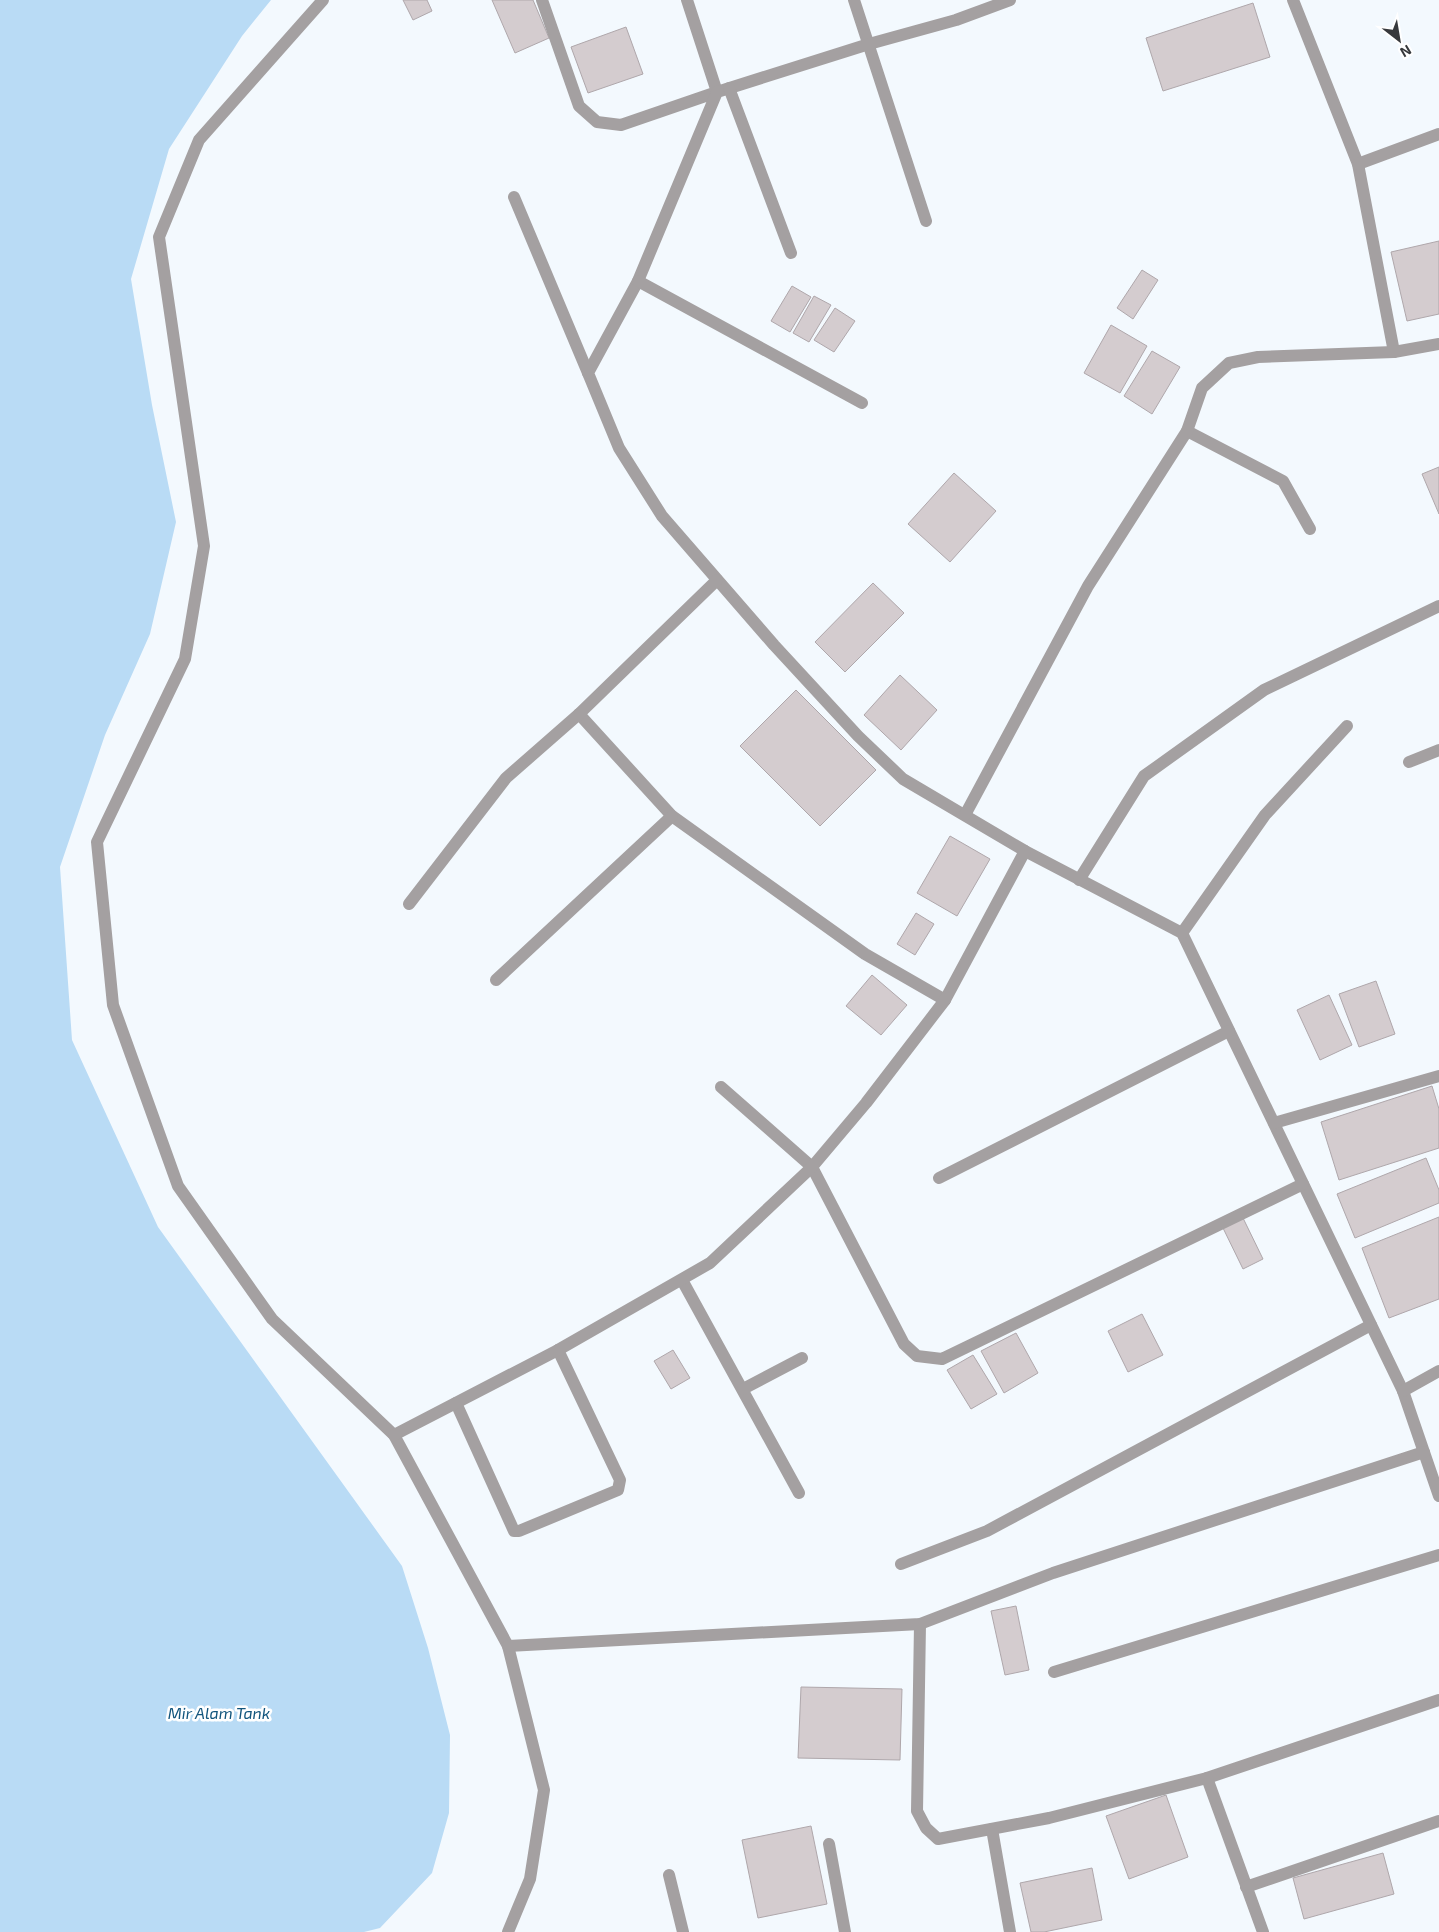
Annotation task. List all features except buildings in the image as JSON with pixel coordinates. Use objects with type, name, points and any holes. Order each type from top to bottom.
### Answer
[{"type":"street","points":[[322,0],[199,140],[159,236],[204,546],[186,659],[97,842],[113,1004],[178,1186],[272,1319],[394,1435],[508,1646],[544,1790],[530,1879],[508,1932]]},
{"type":"street","points":[[542,0],[579,106],[596,122],[621,125],[723,90],[869,44],[956,20],[1010,0]]},
{"type":"street","points":[[687,0],[791,253]]},
{"type":"street","points":[[854,0],[926,221]]},
{"type":"street","points":[[1293,0],[1358,164],[1394,352]]},
{"type":"street","points":[[588,373],[638,282],[723,90]]},
{"type":"street","points":[[1358,164],[1439,134]]},
{"type":"street","points":[[514,197],[620,448],[662,516],[774,645],[858,736],[903,779],[1025,851],[1182,933],[1403,1391],[1439,1496]]},
{"type":"street","points":[[638,282],[862,403]]},
{"type":"street","points":[[965,814],[1088,586],[1187,432],[1202,388],[1229,363],[1258,357],[1394,352],[1439,344]]},
{"type":"street","points":[[1187,432],[1283,481],[1310,529]]},
{"type":"street","points":[[409,904],[506,778],[579,714],[718,580]]},
{"type":"street","points":[[1079,880],[1144,776],[1264,690],[1439,606]]},
{"type":"street","points":[[579,714],[672,816],[865,954],[945,1000]]},
{"type":"street","points":[[1182,933],[1264,815],[1347,726]]},
{"type":"street","points":[[1409,762],[1439,750]]},
{"type":"street","points":[[496,980],[672,816]]},
{"type":"street","points":[[394,1435],[558,1350],[710,1263],[812,1167],[866,1103],[945,1000],[1025,851]]},
{"type":"street","points":[[939,1178],[1229,1031]]},
{"type":"street","points":[[1274,1123],[1439,1076]]},
{"type":"street","points":[[720,1087],[812,1167],[904,1344],[917,1356],[942,1359],[1303,1184]]},
{"type":"street","points":[[682,1280],[799,1493]]},
{"type":"street","points":[[901,1564],[987,1531],[1371,1325]]},
{"type":"street","points":[[456,1403],[514,1531],[519,1532],[618,1490],[620,1480],[558,1350]]},
{"type":"street","points":[[742,1389],[802,1358]]},
{"type":"street","points":[[1403,1391],[1439,1371]]},
{"type":"street","points":[[508,1646],[920,1624],[1053,1573],[1424,1452]]},
{"type":"street","points":[[1054,1672],[1439,1555]]},
{"type":"street","points":[[920,1624],[918,1811],[926,1828],[938,1840],[1049,1818],[1207,1778],[1439,1700]]},
{"type":"street","points":[[1207,1778],[1263,1932]]},
{"type":"street","points":[[1246,1886],[1439,1821]]},
{"type":"street","points":[[992,1829],[1010,1932]]},
{"type":"street","points":[[830,1844],[845,1932]]},
{"type":"street","points":[[669,1875],[683,1932]]},
{"type":"water","name":"Mir Alam Tank","points":[[0,0],[271,0],[242,36],[169,149],[131,279],[152,405],[176,522],[150,634],[105,735],[60,867],[72,1040],[158,1227],[402,1566],[428,1648],[450,1735],[449,1813],[432,1873],[380,1928],[364,1932],[0,1932]]}]
